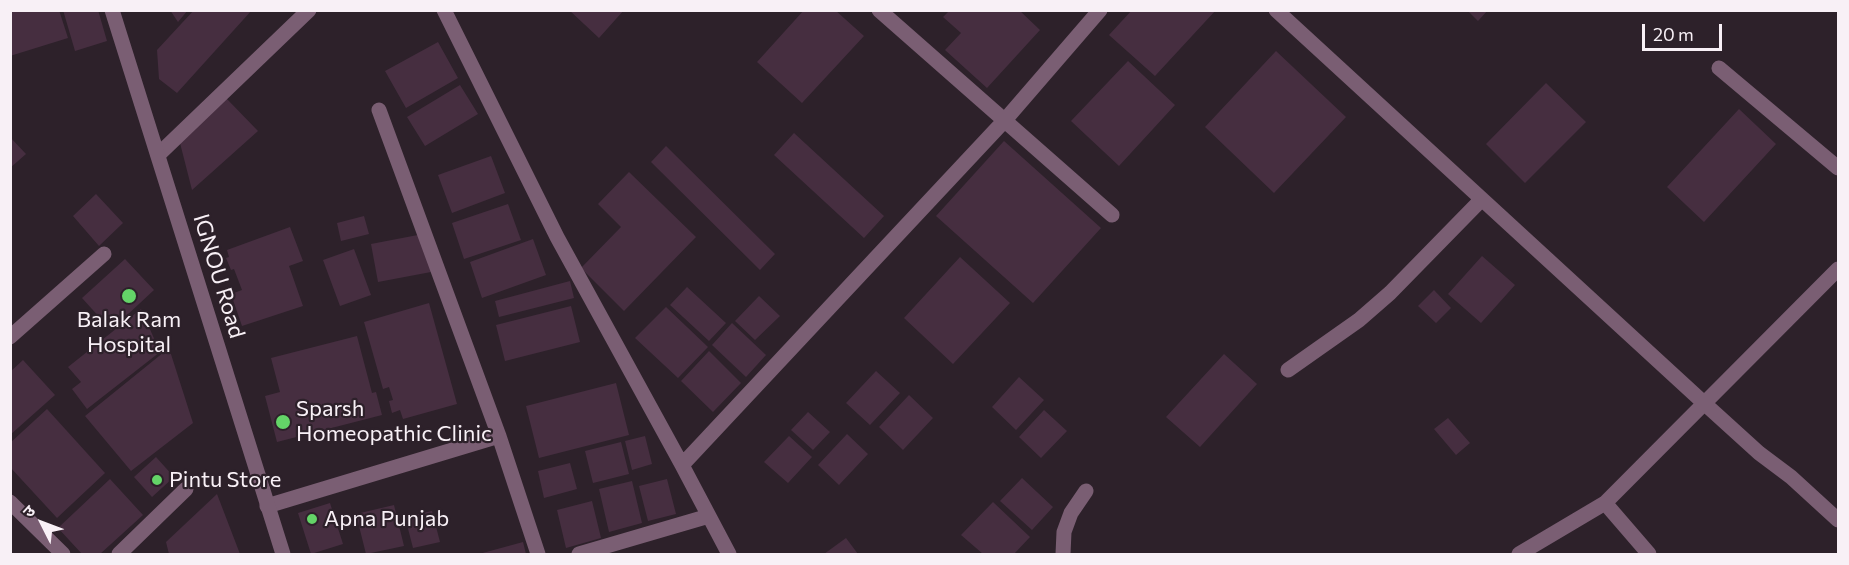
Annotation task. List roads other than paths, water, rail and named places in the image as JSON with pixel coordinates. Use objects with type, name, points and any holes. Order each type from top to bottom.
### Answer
[{"type":"street","name":"IGNOU Road","points":[[112,10],[283,555]]},
{"type":"street","points":[[158,155],[309,10]]},
{"type":"street","points":[[444,10],[557,237],[729,555]]},
{"type":"street","points":[[879,10],[1112,215]]},
{"type":"street","points":[[682,465],[1005,120],[1100,10]]},
{"type":"street","points":[[1276,10],[1705,404],[1839,520]]},
{"type":"street","points":[[1719,68],[1839,168]]},
{"type":"street","points":[[379,110],[499,436],[538,555]]},
{"type":"street","points":[[1287,370],[1359,320],[1383,299],[1482,199]]},
{"type":"street","points":[[10,338],[104,254]]},
{"type":"street","points":[[1519,555],[1605,503],[1839,269]]},
{"type":"street","points":[[267,506],[499,436]]},
{"type":"street","points":[[119,555],[186,489]]},
{"type":"street","points":[[1063,555],[1064,532],[1071,513],[1086,491]]},
{"type":"street","points":[[10,501],[63,555]]},
{"type":"street","points":[[1605,503],[1649,555]]},
{"type":"street","points":[[579,555],[709,516]]},
{"type":"place","name":"Balak Ram Hospital","points":[[129,296]]},
{"type":"place","name":"Sparsh Homeopathic Clinic","points":[[283,422]]},
{"type":"place","name":"Pintu Store","points":[[157,480]]},
{"type":"place","name":"Apna Punjab","points":[[312,519]]}]
